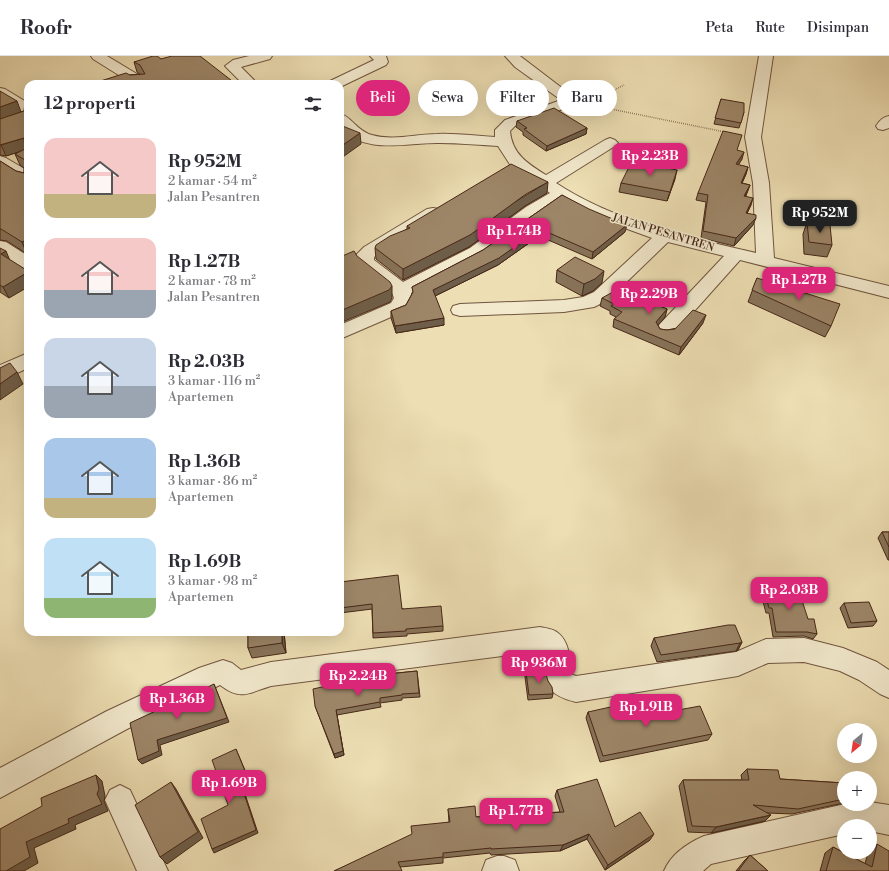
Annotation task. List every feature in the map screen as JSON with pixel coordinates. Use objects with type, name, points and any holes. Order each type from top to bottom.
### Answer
[{"type":"street","points":[[98,56],[130,80]]},
{"type":"street","points":[[247,80],[232,68],[236,59],[265,56]]},
{"type":"street","points":[[343,80],[381,62],[380,57],[377,56]]},
{"type":"street","points":[[512,56],[520,64],[557,90]]},
{"type":"street","points":[[765,261],[762,194],[756,148],[753,137],[766,56]]},
{"type":"street","points":[[0,92],[24,112]]},
{"type":"street","points":[[344,125],[351,138],[382,142],[438,138],[503,142],[502,130],[510,123],[557,106]]},
{"type":"street","name":"JALAN PESANTREN","points":[[503,142],[510,167],[546,182],[561,193],[601,213],[664,236],[735,255],[889,292]]},
{"type":"street","points":[[546,182],[610,143]]},
{"type":"street","points":[[2,163],[22,157]]},
{"type":"street","points":[[2,163],[24,176]]},
{"type":"street","points":[[400,290],[415,284],[476,252],[532,211],[561,193]]},
{"type":"street","points":[[344,330],[398,307],[403,298],[400,290],[365,262],[365,255],[370,250],[449,203]]},
{"type":"street","points":[[460,310],[564,306],[586,303],[600,296],[664,236]]},
{"type":"street","points":[[0,246],[24,261]]},
{"type":"street","points":[[665,331],[735,255]]},
{"type":"street","points":[[0,374],[24,362]]},
{"type":"street","points":[[0,784],[117,720],[208,677],[223,672],[238,683],[271,674],[540,638],[549,641],[555,649],[559,681],[567,687],[576,689],[738,664],[766,651],[804,650],[842,660],[868,671],[889,685]]},
{"type":"street","points":[[120,800],[153,871]]},
{"type":"street","points":[[679,871],[704,851],[862,815],[889,820]]},
{"type":"street","points":[[497,871],[504,871]]},
{"type":"path","points":[[617,89],[624,85]]},
{"type":"path","points":[[617,110],[753,137]]},
{"type":"building","points":[[153,56],[157,56],[161,59],[172,56],[200,56],[231,80],[104,80],[126,73],[130,75],[145,74],[140,65],[134,62]]},
{"type":"building","points":[[0,91],[17,101],[0,107]]},
{"type":"building","points":[[721,99],[744,103],[744,112],[741,123],[715,118]]},
{"type":"building","points":[[554,108],[557,110],[557,116],[567,116],[587,128],[547,146],[524,129],[527,128],[517,121],[531,116],[549,116],[549,110]]},
{"type":"building","points":[[24,111],[24,138],[0,145],[0,119]]},
{"type":"building","points":[[344,127],[360,133],[344,144]]},
{"type":"building","points":[[723,131],[742,135],[737,150],[744,152],[736,164],[748,167],[741,183],[750,185],[744,196],[753,198],[746,213],[756,215],[756,218],[736,238],[703,231],[708,195],[698,193]]},
{"type":"building","points":[[24,150],[24,159],[15,154]]},
{"type":"building","points":[[0,161],[16,171],[24,173],[24,241],[22,242],[0,229]]},
{"type":"building","points":[[632,161],[677,170],[670,192],[621,183]]},
{"type":"building","points":[[511,164],[548,182],[526,194],[470,235],[403,269],[375,248],[376,245],[390,236],[410,228],[407,226]]},
{"type":"building","points":[[562,195],[589,209],[627,225],[593,252],[540,229],[499,258],[433,290],[444,318],[395,326],[391,311],[406,305],[413,292],[412,287],[483,250]]},
{"type":"building","points":[[807,222],[830,225],[832,245],[809,242]]},
{"type":"building","points":[[0,248],[6,251],[1,254],[24,268],[24,274],[3,287],[0,285]]},
{"type":"building","points":[[354,251],[357,256],[390,282],[392,286],[389,290],[344,309],[344,255]]},
{"type":"building","points":[[575,257],[604,271],[595,279],[584,284],[557,270]]},
{"type":"building","points":[[757,278],[840,304],[831,326],[752,290]]},
{"type":"building","points":[[628,281],[646,289],[639,298],[667,309],[656,322],[660,329],[675,329],[693,310],[706,315],[681,347],[614,319],[622,312],[611,306],[614,304],[602,298],[611,293],[620,284],[624,286]]},
{"type":"building","points":[[10,363],[17,372],[0,384],[0,368]]},
{"type":"building","points":[[882,532],[889,532],[889,547]]},
{"type":"building","points":[[398,575],[402,609],[441,606],[443,626],[406,629],[406,631],[373,633],[372,604],[344,608],[344,582]]},
{"type":"building","points":[[798,588],[808,619],[814,619],[817,634],[807,632],[776,632],[772,608],[769,608],[764,589]]},
{"type":"building","points":[[869,602],[877,621],[851,623],[844,603]]},
{"type":"building","points":[[735,625],[742,642],[661,655],[654,638]]},
{"type":"building","points":[[248,636],[282,636],[282,643],[248,648]]},
{"type":"building","points":[[358,671],[358,677],[417,671],[419,693],[380,698],[380,702],[336,710],[343,751],[334,754],[315,706],[313,689],[340,683],[339,674]]},
{"type":"building","points":[[545,671],[548,681],[552,687],[553,694],[529,695],[526,672]]},
{"type":"building","points":[[214,684],[227,718],[157,740],[159,751],[138,760],[130,723],[164,707],[192,698],[191,695]]},
{"type":"building","points":[[615,706],[618,715],[660,707],[662,713],[700,706],[712,734],[603,756],[588,712]]},
{"type":"building","points":[[236,749],[245,771],[238,775],[256,830],[212,849],[201,819],[228,805],[212,760]]},
{"type":"building","points":[[747,769],[778,770],[780,779],[837,783],[837,801],[798,809],[753,805],[771,815],[716,827],[692,826],[683,780],[749,780]]},
{"type":"building","points":[[96,775],[99,789],[97,794],[102,804],[68,819],[69,823],[26,842],[30,857],[6,871],[0,871],[0,829],[42,806],[41,798]]},
{"type":"building","points":[[597,779],[615,827],[640,812],[654,834],[608,865],[589,834],[563,845],[491,848],[443,853],[443,857],[398,862],[402,871],[334,871],[412,834],[411,826],[450,822],[448,809],[475,806],[476,817],[564,812],[557,790]]},
{"type":"building","points":[[171,782],[198,832],[160,857],[135,805]]},
{"type":"building","points":[[877,844],[889,851],[889,871],[826,871],[833,847],[837,849],[837,859],[856,859],[872,867],[874,859],[877,859]]},
{"type":"building","points":[[750,855],[768,871],[738,871]]}]
